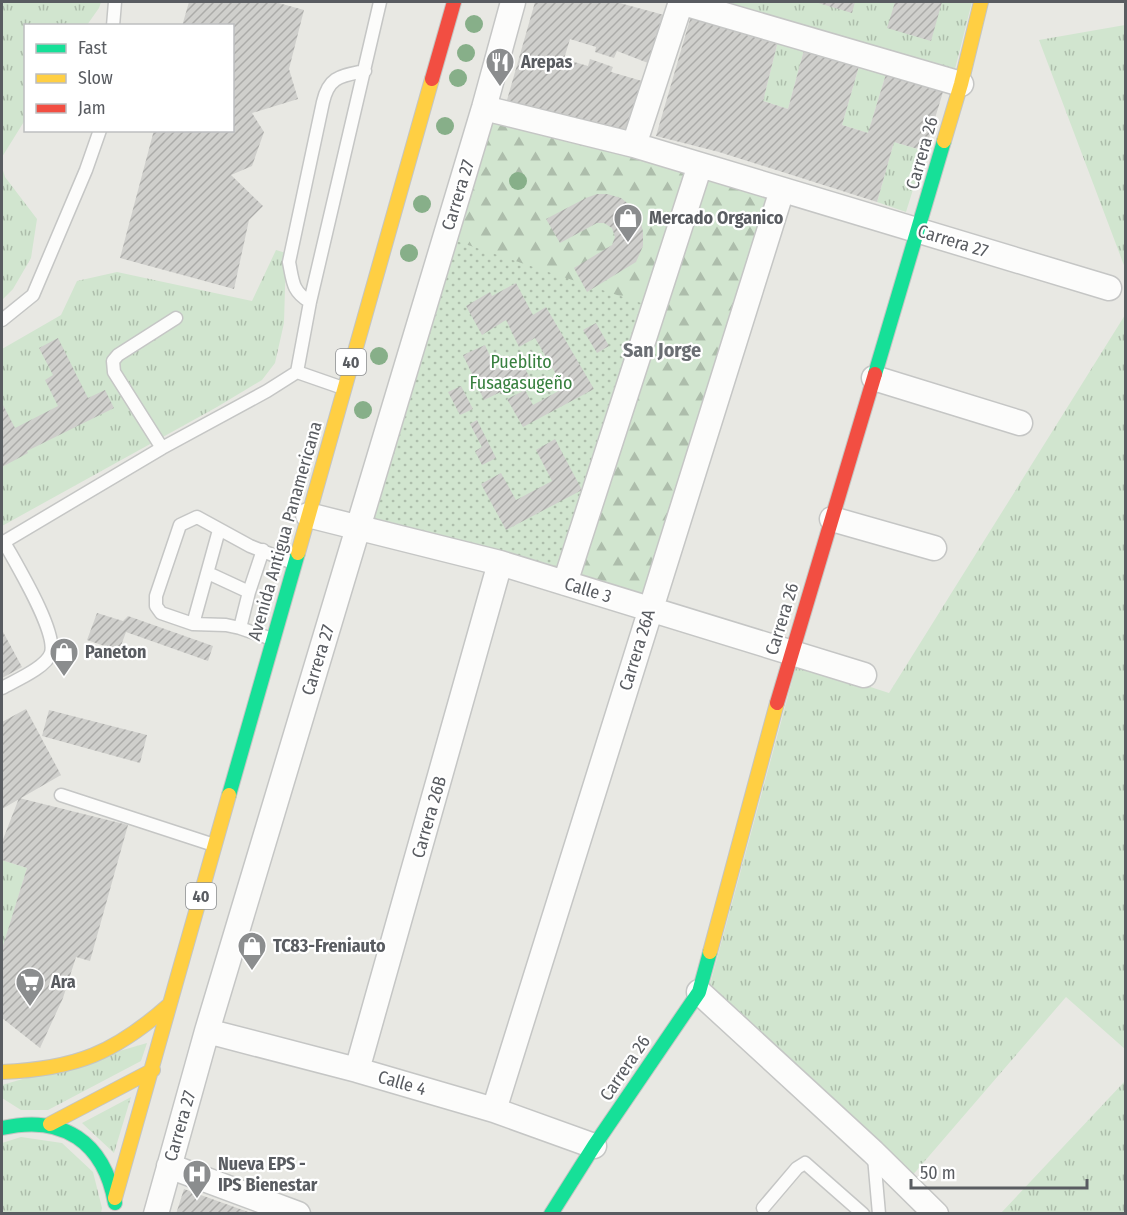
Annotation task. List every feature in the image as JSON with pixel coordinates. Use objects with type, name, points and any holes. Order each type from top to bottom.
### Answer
[{"type":"main road","name":"Avenida Antigua Panamericana","points":[[115,1198],[454,2]]},
{"type":"main road","name":"Carrera 26","points":[[551,1214],[594,1146],[699,992],[791,652],[961,84],[981,2]]},
{"type":"main road","points":[[2,1072],[50,1069],[102,1053],[139,1032],[170,1004]]},
{"type":"main road","name":"40","points":[[50,1124],[153,1070]]},
{"type":"main road","points":[[2,1114],[16,1124]]},
{"type":"main road","name":"40","points":[[2,1128],[35,1122],[50,1124],[71,1132],[92,1148],[109,1173],[115,1198],[115,1214]]},
{"type":"street","name":"Carrera 27","points":[[156,1214],[207,1031],[484,108],[513,2]]},
{"type":"street","points":[[634,145],[680,2],[961,84]]},
{"type":"street","name":"Carrera 27","points":[[484,108],[634,145],[1109,288]]},
{"type":"street","points":[[565,583],[700,165]]},
{"type":"street","name":"Carrera 26A","points":[[494,1110],[782,190]]},
{"type":"street","points":[[874,378],[1020,423]]},
{"type":"street","name":"Calle 3","points":[[308,515],[500,563],[864,675]]},
{"type":"street","points":[[831,519],[934,549]]},
{"type":"street","name":"Carrera 26B","points":[[357,1070],[500,563]]},
{"type":"street","points":[[699,992],[873,1152],[936,1214]]},
{"type":"street","name":"Calle 4","points":[[207,1031],[357,1070],[494,1110],[594,1146]]},
{"type":"street","points":[[169,1166],[298,1214]]},
{"type":"lane","points":[[113,24],[115,2]]},
{"type":"lane","points":[[2,688],[41,666],[51,654],[50,636],[39,609],[3,543],[162,448],[267,391],[297,372],[310,302],[380,2]]},
{"type":"lane","points":[[310,302],[298,295],[289,262],[326,89],[343,75],[365,71]]},
{"type":"lane","points":[[2,320],[33,296],[86,170],[99,132]]},
{"type":"lane","points":[[162,448],[114,372],[113,361],[118,355],[176,318]]},
{"type":"lane","points":[[297,372],[344,388]]},
{"type":"lane","points":[[273,639],[226,625],[194,624],[161,613],[156,606],[156,596],[180,525],[197,517],[219,530],[294,563]]},
{"type":"lane","points":[[194,624],[219,530]]},
{"type":"lane","points":[[240,628],[249,591],[263,550]]},
{"type":"lane","points":[[208,573],[249,591]]},
{"type":"lane","points":[[61,795],[215,845]]},
{"type":"lane","points":[[873,1152],[879,1214]]},
{"type":"lane","points":[[763,1208],[797,1168],[805,1163],[863,1214]]},
{"type":"green space","points":[[2,2],[101,2],[88,24],[24,24],[24,122],[2,157]]},
{"type":"green space","points":[[711,2],[972,2],[954,73]]},
{"type":"green space","points":[[1126,25],[1125,268],[1039,40]]},
{"type":"green space","points":[[778,41],[804,50],[788,109],[763,101]]},
{"type":"green space","points":[[859,66],[886,74],[868,133],[842,125]]},
{"type":"green space","points":[[490,119],[631,153],[771,195],[643,598],[564,574],[453,240]]},
{"type":"green space","points":[[894,142],[925,151],[906,212],[877,202]]},
{"type":"green space","points":[[2,167],[5,177],[37,219],[31,258],[13,289],[2,300]]},
{"type":"green space","name":"Pueblito Fusagasugeño","points":[[453,240],[650,306],[564,574],[369,521]]},
{"type":"green space","points":[[276,250],[286,253],[284,323],[275,363],[262,380],[2,526],[2,349],[61,315],[77,281],[117,272],[252,301]]},
{"type":"green space","points":[[1125,315],[1125,1049],[1066,997],[911,1177],[709,988],[797,663],[889,693]]},
{"type":"green space","points":[[2,860],[27,868],[2,950]]},
{"type":"green space","points":[[147,1043],[141,1061],[48,1110],[21,1110],[2,1098],[2,1085]]},
{"type":"green space","points":[[1125,1081],[1125,1213],[1001,1213]]},
{"type":"green space","points":[[131,1097],[114,1153],[82,1123]]},
{"type":"green space","points":[[21,1137],[62,1143],[93,1172],[102,1208],[101,1213],[2,1213],[2,1143]]},
{"type":"building","points":[[189,2],[275,2],[304,10],[289,69],[298,99],[252,113],[264,132],[252,166],[231,175],[263,206],[249,220],[234,289],[120,258],[153,132],[234,132],[234,24],[183,24]]},
{"type":"building","points":[[535,2],[616,2],[664,15],[648,63],[617,51],[614,58],[595,52],[596,47],[570,39],[564,59],[588,66],[590,59],[613,67],[611,72],[642,81],[626,135],[507,100]]},
{"type":"building","points":[[815,2],[855,2],[852,13]]},
{"type":"building","points":[[895,2],[942,2],[931,41],[887,28]]},
{"type":"building","points":[[691,16],[778,41],[763,101],[788,109],[804,50],[859,66],[842,125],[868,133],[886,74],[943,92],[925,151],[894,142],[877,202],[719,152],[656,136]]},
{"type":"building","name":"Mercado Organico","points":[[597,194],[621,198],[632,207],[640,218],[643,246],[636,262],[587,292],[574,268],[612,245],[615,237],[612,228],[604,223],[597,223],[560,243],[546,219]]},
{"type":"building","points":[[516,283],[533,315],[546,307],[594,389],[523,427],[507,399],[525,390],[533,405],[564,388],[535,338],[519,347],[506,320],[482,335],[466,306],[490,292],[492,296]]},
{"type":"building","points":[[596,323],[609,346],[597,353],[583,330]]},
{"type":"building","points":[[58,338],[88,398],[105,390],[114,408],[27,451],[28,453],[2,467],[2,403],[15,428],[58,406],[45,380],[53,375],[39,348]]},
{"type":"building","points":[[485,345],[496,369],[519,357],[530,378],[484,400],[463,355]]},
{"type":"building","points":[[461,386],[473,409],[460,415],[448,392]]},
{"type":"building","points":[[477,420],[496,458],[482,465],[475,451],[482,447],[470,424]]},
{"type":"building","points":[[555,439],[582,490],[506,530],[481,484],[501,473],[516,500],[552,481],[536,450]]},
{"type":"building","points":[[97,613],[123,621],[128,616],[213,646],[208,661],[126,632],[119,651],[87,640]]},
{"type":"building","points":[[2,630],[22,667],[2,678]]},
{"type":"building","points":[[26,709],[61,775],[2,809],[2,722]]},
{"type":"building","points":[[49,710],[147,735],[140,763],[42,736]]},
{"type":"building","points":[[19,798],[128,825],[90,961],[76,957],[63,998],[40,1048],[2,1018],[2,949],[27,868],[2,860],[2,842]]},
{"type":"building","name":"Nueva EPS - IPS Bienestar","points":[[184,1189],[251,1213],[251,1214],[176,1214]]},
{"type":"traffic: fast","points":[[875,374],[944,141]]},
{"type":"traffic: fast","points":[[229,795],[298,553]]},
{"type":"traffic: fast","points":[[551,1214],[594,1146],[699,992],[710,952]]},
{"type":"traffic: fast","points":[[2,1128],[44,1125],[62,1129],[77,1137],[101,1164],[115,1203]]},
{"type":"traffic: slow","points":[[944,141],[981,2]]},
{"type":"traffic: slow","points":[[298,553],[432,79]]},
{"type":"traffic: slow","points":[[710,952],[777,703]]},
{"type":"traffic: slow","points":[[115,1198],[229,795]]},
{"type":"traffic: slow","points":[[2,1072],[52,1067],[93,1055],[131,1035],[170,1004]]},
{"type":"traffic: slow","points":[[50,1124],[153,1070]]},
{"type":"traffic: jam","points":[[432,79],[454,2]]},
{"type":"traffic: jam","points":[[777,703],[875,374]]},
{"type":"place","name":"Arepas","points":[[500,88]]},
{"type":"place","name":"Mercado Organico","points":[[628,244]]},
{"type":"place","name":"Paneton","points":[[64,678]]},
{"type":"place","name":"TC83-Freniauto","points":[[252,972]]},
{"type":"place","name":"Ara","points":[[30,1008]]},
{"type":"place","name":"Nueva EPS - IPS Bienestar","points":[[197,1200]]},
{"type":"district","name":"San Jorge","points":[[662,350]]}]
